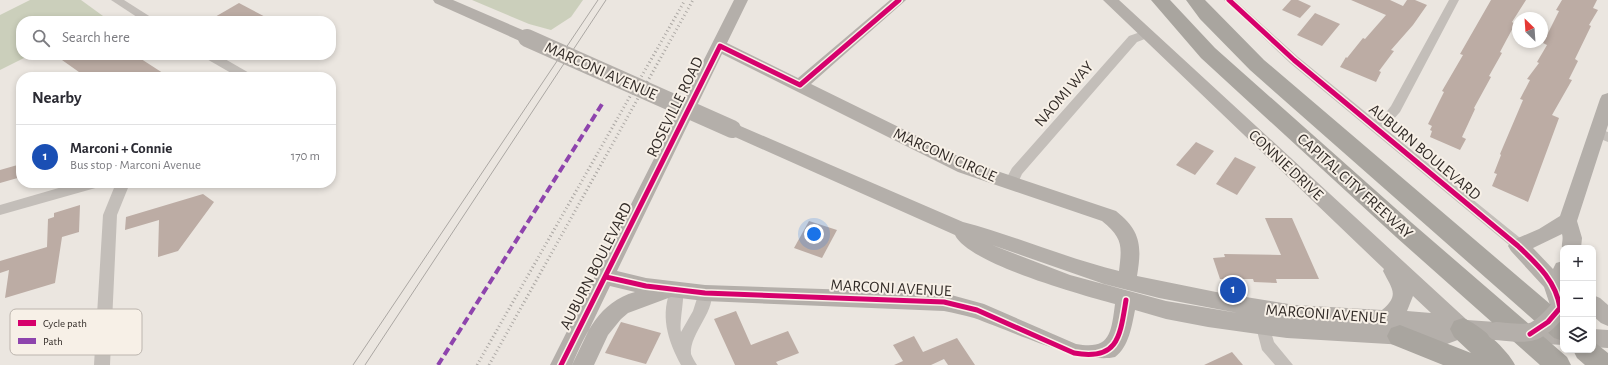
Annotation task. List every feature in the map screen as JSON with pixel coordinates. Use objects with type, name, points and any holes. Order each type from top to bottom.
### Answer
[{"type":"highway","name":"CAPITAL CITY FREEWAY","points":[[1160,0],[1208,53],[1404,230],[1558,365]]},
{"type":"highway","name":"CAPITAL CITY FREEWAY","points":[[1195,0],[1207,15],[1257,65],[1560,327]]},
{"type":"highway","points":[[1393,327],[1472,365]]},
{"type":"highway","points":[[1463,329],[1502,365]]},
{"type":"highway","points":[[1596,342],[1604,365]]},
{"type":"street","points":[[116,0],[143,16]]},
{"type":"street","name":"MARCONI AVENUE","points":[[440,0],[959,230],[987,252],[1068,283],[1126,290],[1159,290],[1261,309],[1393,327],[1439,338],[1463,329],[1560,336]]},
{"type":"street","name":"ROSEVILLE ROAD","points":[[654,179],[742,0]]},
{"type":"street","points":[[800,85],[899,0]]},
{"type":"street","name":"CONNIE DRIVE","points":[[1110,0],[1463,329]]},
{"type":"street","name":"AUBURN BOULEVARD","points":[[1229,0],[1280,48],[1518,246],[1560,272]]},
{"type":"street","points":[[1372,125],[1388,118],[1396,109],[1454,0]]},
{"type":"street","name":"NAOMI WAY","points":[[1011,183],[1017,171],[1133,39],[1146,34]]},
{"type":"street","name":"MARCONI CIRCLE","points":[[720,46],[945,158],[1011,183],[1099,212],[1118,222],[1126,229],[1130,237],[1131,246],[1126,290]]},
{"type":"street","points":[[218,60],[238,72]]},
{"type":"street","points":[[1518,246],[1546,234],[1568,221],[1603,135],[1608,99]]},
{"type":"street","name":"AUBURN BOULEVARD","points":[[561,365],[654,179]]},
{"type":"street","points":[[0,210],[77,188]]},
{"type":"street","points":[[105,309],[110,215],[121,188]]},
{"type":"street","points":[[1568,221],[1573,238],[1572,245]]},
{"type":"street","name":"AUBURN BOULEVARD","points":[[1518,246],[1552,284],[1560,300],[1560,308],[1548,322],[1530,334]]},
{"type":"street","points":[[1384,256],[1404,290],[1404,297],[1393,327]]},
{"type":"street","name":"MARCONI AVENUE","points":[[606,277],[672,290],[705,293],[944,302],[977,310],[1068,351],[1085,357],[1104,353],[1117,342],[1123,321],[1126,290]]},
{"type":"street","points":[[583,365],[601,330],[618,308],[646,297],[672,290],[672,314],[677,344],[687,359]]},
{"type":"street","name":"MARCONI AVENUE","points":[[1126,290],[1208,318],[1263,327],[1393,327]]},
{"type":"street","points":[[687,359],[687,335],[700,313],[705,293]]},
{"type":"street","points":[[1596,307],[1608,317]]},
{"type":"street","points":[[1263,327],[1267,345],[1285,365]]},
{"type":"street","points":[[102,365],[103,355]]},
{"type":"green space","points":[[30,0],[81,0],[103,16],[16,16],[16,60],[20,60],[0,70],[0,15]]},
{"type":"green space","points":[[472,0],[583,0],[571,17],[551,30],[529,24]]},
{"type":"building","points":[[1291,0],[1298,0],[1311,6],[1300,18],[1282,10]]},
{"type":"building","points":[[1351,0],[1390,0],[1403,6],[1407,0],[1415,0],[1427,5],[1413,25],[1391,50],[1394,51],[1379,71],[1381,72],[1376,82],[1340,67],[1346,57],[1347,58],[1363,38],[1365,39],[1386,15]]},
{"type":"building","points":[[1491,0],[1526,0],[1518,12],[1512,12],[1512,30],[1500,52],[1502,53],[1489,76],[1491,77],[1474,108],[1475,109],[1462,137],[1466,139],[1460,150],[1430,137],[1432,131],[1430,130],[1432,126],[1428,124],[1444,92],[1442,91],[1463,55],[1460,54]]},
{"type":"building","points":[[1562,0],[1597,0],[1593,8],[1598,10],[1589,25],[1591,26],[1575,59],[1578,61],[1569,79],[1572,80],[1552,115],[1559,118],[1528,202],[1492,186],[1497,174],[1494,173],[1501,155],[1500,154],[1523,100],[1520,99],[1530,80],[1527,79],[1539,63],[1537,62],[1545,48],[1548,48],[1548,33],[1559,11],[1556,10]]},
{"type":"building","points":[[239,3],[264,16],[217,16]]},
{"type":"building","points":[[1315,13],[1340,24],[1322,46],[1297,35]]},
{"type":"building","points":[[62,60],[143,60],[161,72],[79,72]]},
{"type":"building","points":[[1196,142],[1214,151],[1195,175],[1176,165]]},
{"type":"building","points":[[1235,157],[1256,167],[1237,195],[1216,184]]},
{"type":"building","points":[[16,165],[16,178],[0,183],[0,170]]},
{"type":"building","points":[[203,194],[214,202],[178,251],[158,257],[159,220],[125,230],[126,217]]},
{"type":"building","points":[[80,205],[79,232],[62,237],[55,283],[5,298],[9,270],[0,273],[0,261],[47,247],[48,219],[54,217],[54,213]]},
{"type":"building","points":[[1265,218],[1292,218],[1319,279],[1276,279],[1277,283],[1254,282],[1253,279],[1220,279],[1213,258],[1225,257],[1224,254],[1281,255]]},
{"type":"building","points":[[809,221],[837,230],[822,258],[794,248]]},
{"type":"building","points":[[736,311],[751,345],[788,331],[799,353],[776,362],[778,365],[735,365],[714,319]]},
{"type":"building","points":[[621,322],[661,333],[646,364],[605,353]]},
{"type":"building","points":[[914,336],[923,352],[957,338],[975,365],[948,365],[944,359],[931,365],[894,365],[903,361],[893,345]]},
{"type":"building","points":[[1232,352],[1243,365],[1204,365]]},
{"type":"tram line","points":[[353,365],[598,0]]},
{"type":"tram line","points":[[365,365],[606,0]]},
{"type":"railway","points":[[477,365],[685,0]]},
{"type":"railway","points":[[489,365],[693,0]]},
{"type":"marked path","points":[[438,365],[604,101]]},
{"type":"cycle path","points":[[561,365],[720,46],[800,85],[899,0]]},
{"type":"cycle path","points":[[1229,0],[1294,60],[1518,246],[1538,266],[1551,281],[1559,299],[1560,308],[1548,322],[1530,334]]},
{"type":"cycle path","points":[[606,277],[646,286],[705,293],[944,302],[977,310],[1074,353],[1089,356],[1100,354],[1108,350],[1115,343],[1122,324],[1126,300]]},
{"type":"place","name":"Marconi + Connie","points":[[1233,290]]}]
